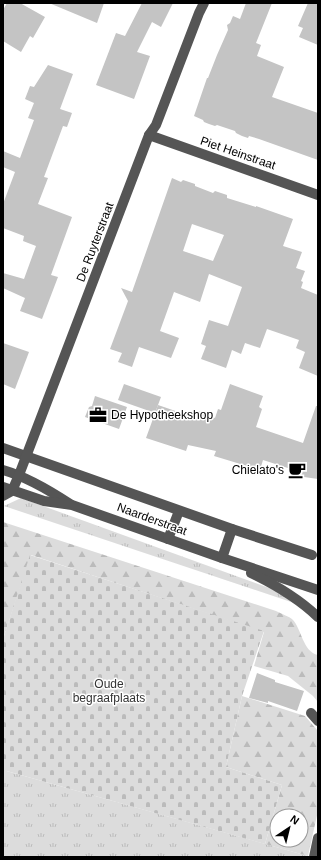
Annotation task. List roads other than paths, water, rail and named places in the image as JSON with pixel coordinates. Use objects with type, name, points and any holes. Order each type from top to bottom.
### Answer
[{"type":"street","name":"De Ruyterstraat","points":[[6,491],[20,475],[149,135],[156,125],[199,12],[204,3]]},
{"type":"street","name":"Piet Heinstraat","points":[[149,135],[318,195]]},
{"type":"street","points":[[3,448],[179,511],[312,555]]},
{"type":"street","name":"Naarderstraat","points":[[3,470],[20,475],[51,491],[72,505]]},
{"type":"street","name":"Naarderstraat","points":[[6,491],[44,501],[72,505],[318,590]]},
{"type":"street","points":[[168,539],[179,511]]},
{"type":"street","points":[[222,558],[232,529]]},
{"type":"street","name":"Naarderstraat","points":[[222,558],[280,587],[303,603],[318,616]]},
{"type":"street","points":[[311,713],[318,721]]},
{"type":"street","points":[[314,857],[318,838]]},
{"type":"place","name":"De Hypotheekshop","points":[[98,415]]},
{"type":"place","name":"Chielato's","points":[[297,470]]},
{"type":"park label","name":"Oude begraafplaats","points":[[109,691]]}]
